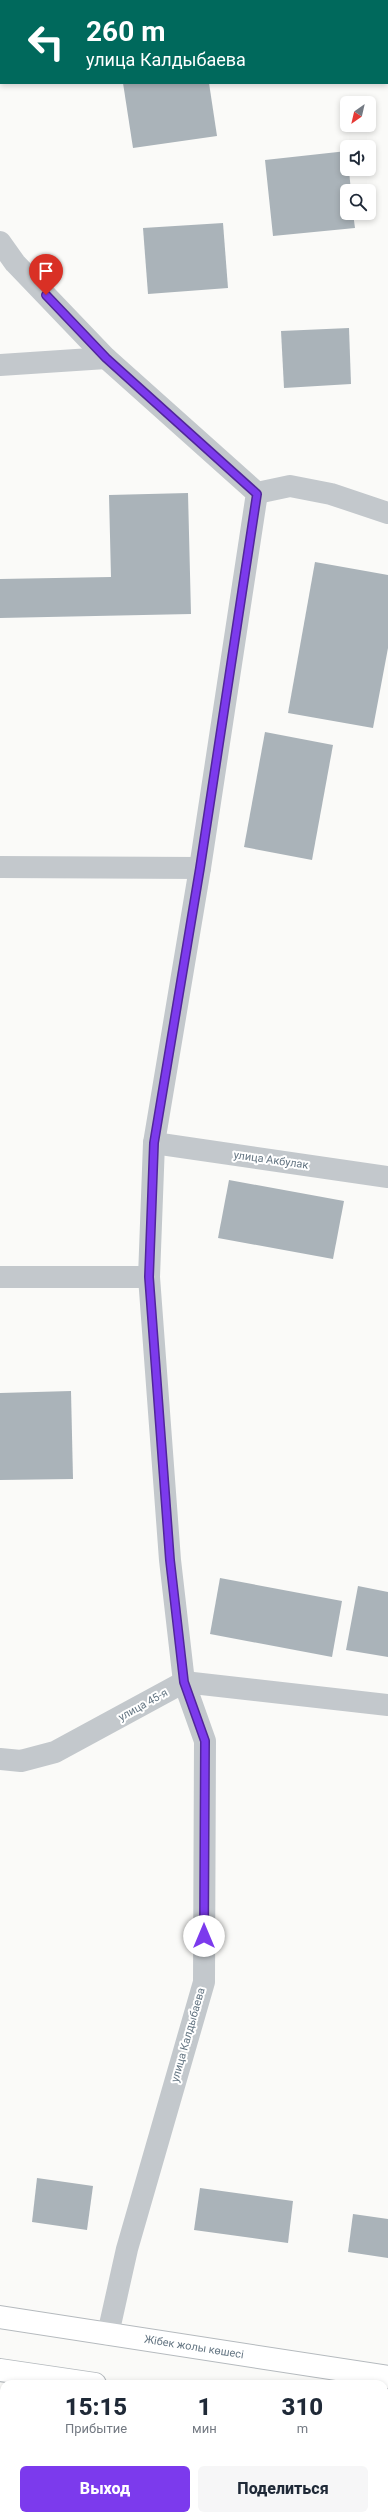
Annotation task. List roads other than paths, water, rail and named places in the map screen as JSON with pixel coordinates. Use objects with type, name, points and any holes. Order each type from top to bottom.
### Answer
[{"type":"main road","name":"Жібек жолы көшесі","points":[[0,2317],[382,2379]]},
{"type":"main road","points":[[0,2370],[69,2380]]},
{"type":"street","points":[[0,242],[15,263],[106,358],[257,494],[290,486],[331,494],[388,513]]},
{"type":"street","points":[[0,365],[106,358]]},
{"type":"street","name":"улица Калдыбаева","points":[[108,2334],[127,2249],[204,1982],[205,1741],[184,1682],[170,1560],[149,1277],[154,1143],[200,868],[257,494]]},
{"type":"street","points":[[0,867],[200,868]]},
{"type":"street","name":"улица Акбулак","points":[[154,1143],[388,1177]]},
{"type":"street","points":[[0,1277],[149,1277]]},
{"type":"street","points":[[184,1682],[388,1705]]},
{"type":"street","name":"улица 45-я","points":[[0,1759],[21,1760],[55,1752],[184,1682]]}]
